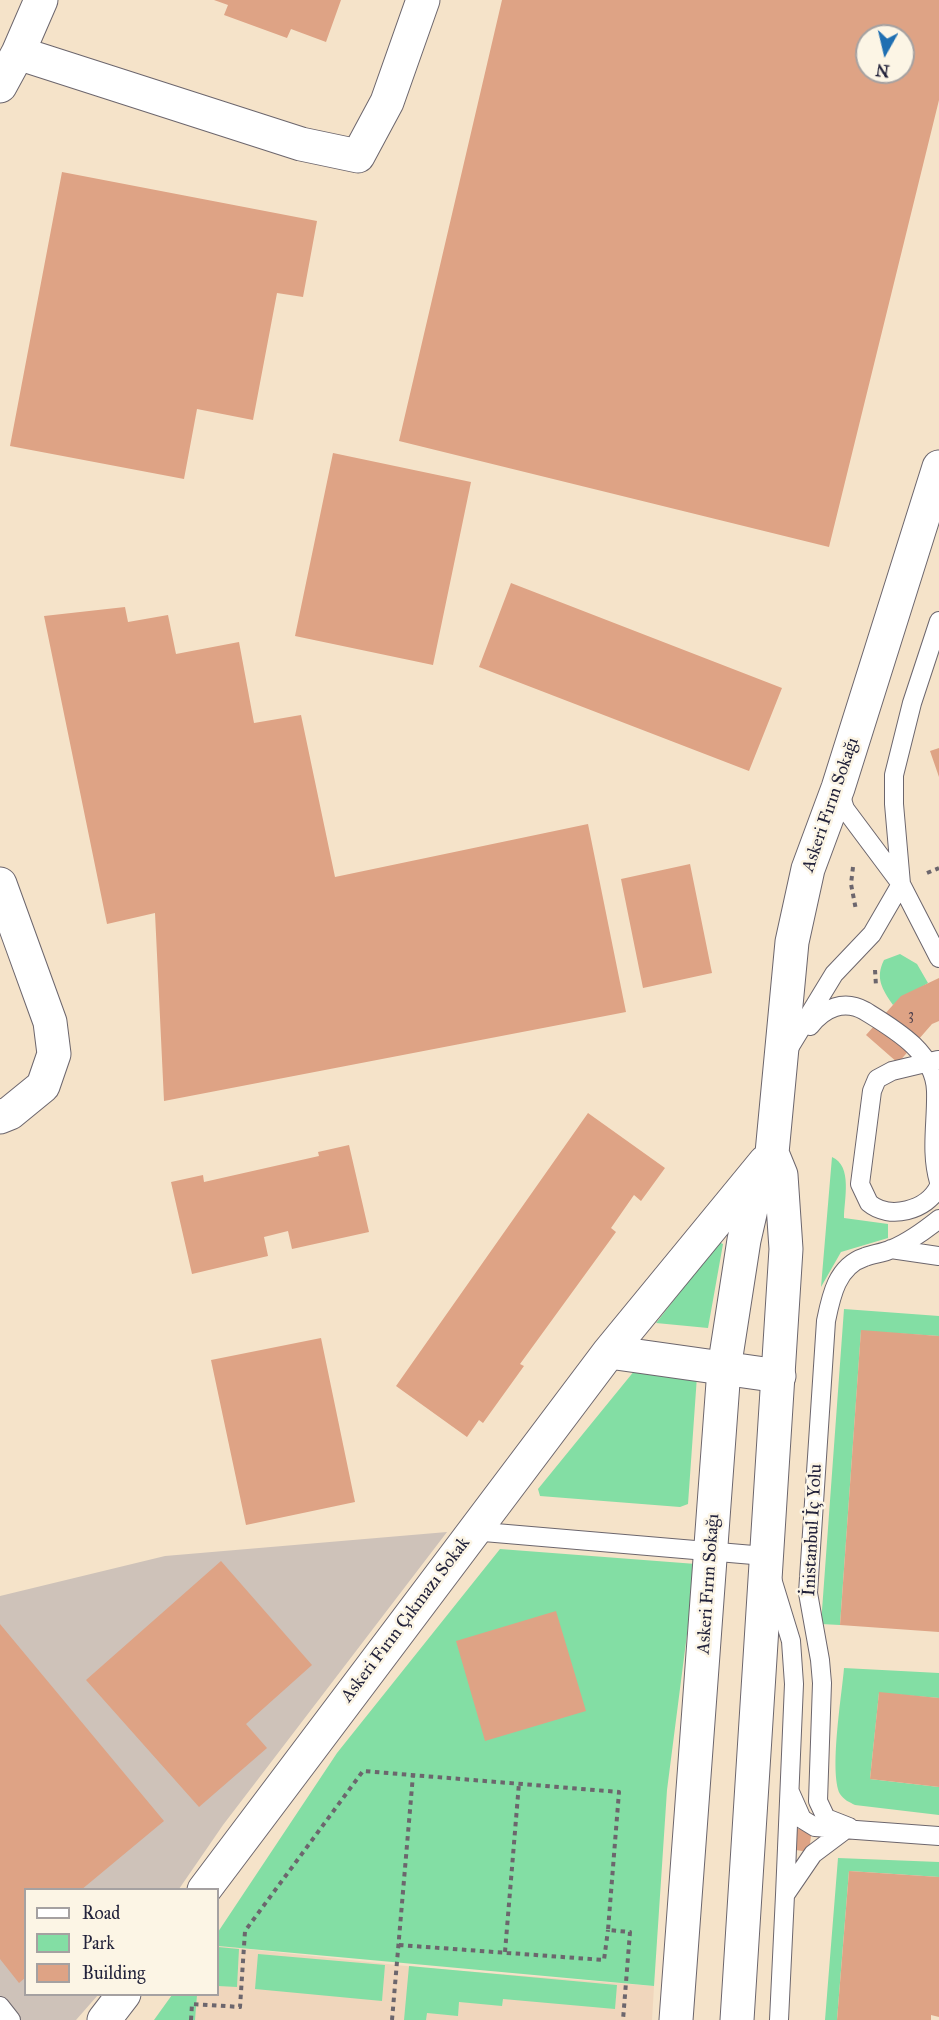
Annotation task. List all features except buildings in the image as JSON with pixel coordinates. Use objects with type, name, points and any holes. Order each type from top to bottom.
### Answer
[{"type":"street","points":[[0,86],[18,53],[41,0]]},
{"type":"street","points":[[18,53],[301,144],[358,156],[387,102],[423,0]]},
{"type":"street","name":"Askeri Fırın Sokağı","points":[[676,2020],[724,1369],[744,1240],[754,1196],[772,1153],[792,942],[798,905],[808,869],[926,553],[939,467]]},
{"type":"street","points":[[0,884],[50,1022],[54,1054],[43,1086],[10,1113],[0,1117]]},
{"type":"street","name":"Askeri Fırın Sokağı","points":[[737,2020],[786,1249],[781,1175],[772,1153]]},
{"type":"street","name":"Askeri Fırın Çıkmazı Sokak","points":[[205,1888],[609,1352],[772,1153]]},
{"type":"street","points":[[609,1352],[779,1376]]},
{"type":"lane","points":[[782,1060],[834,974],[872,934],[902,884],[893,787],[933,657],[939,621]]},
{"type":"lane","points":[[838,788],[845,808],[902,884],[939,958]]},
{"type":"lane","points":[[782,1060],[820,1013],[836,1006],[856,1006],[897,1033],[934,1062],[936,1089],[934,1162],[939,1184],[926,1202],[910,1209],[888,1212],[869,1203],[860,1184],[872,1091],[877,1079],[892,1071],[934,1062]]},
{"type":"lane","name":"İnistanbul İç Yolu","points":[[849,1827],[826,1818],[818,1801],[822,1683],[819,1651],[808,1593],[825,1336],[829,1306],[837,1280],[845,1269],[862,1257],[891,1249],[916,1236],[939,1219]]},
{"type":"lane","name":"İnistanbul İç Yolu","points":[[891,1249],[939,1256]]},
{"type":"lane","points":[[472,1531],[765,1556]]},
{"type":"lane","name":"İnistanbul İç Yolu","points":[[765,1556],[791,1641],[794,1684],[779,2020]]},
{"type":"lane","name":"İnistanbul İç Yolu","points":[[788,1788],[793,1805],[807,1823],[815,1827],[849,1827],[939,1836]]},
{"type":"lane","points":[[785,1895],[813,1854],[849,1827]]},
{"type":"lane","points":[[0,2006],[11,2020]]},
{"type":"path","points":[[931,872],[939,868]]},
{"type":"path","points":[[191,2020],[192,2004],[240,2007],[245,1931],[363,1771],[620,1792],[604,1960],[399,1945]]},
{"type":"path","points":[[392,2020],[413,1775]]},
{"type":"path","points":[[505,1952],[519,1783]]},
{"type":"path","points":[[608,1930],[630,1932],[623,2020]]},
{"type":"shaded area","points":[[447,1532],[223,1825],[180,1888],[24,1888],[24,1996],[97,1996],[76,2020],[0,2020],[0,1596],[165,1556]]},
{"type":"shaded area","points":[[219,1946],[425,1968],[654,1986],[652,2020],[154,2020],[171,1996],[219,1996]]},
{"type":"green space","points":[[900,954],[917,964],[928,983],[893,1005],[881,983],[880,972],[884,960]]},
{"type":"green space","points":[[832,1157],[839,1161],[845,1176],[844,1218],[888,1224],[888,1238],[841,1252],[821,1287]]},
{"type":"green space","points":[[719,1242],[723,1244],[708,1328],[656,1323]]},
{"type":"green space","points":[[844,1309],[939,1316],[939,1336],[861,1331],[840,1625],[821,1624]]},
{"type":"green space","points":[[635,1370],[697,1376],[688,1504],[680,1507],[540,1496],[538,1489]]},
{"type":"green space","points":[[500,1549],[696,1564],[667,1790],[654,1986],[219,1946],[219,1930],[337,1753]]},
{"type":"green space","points":[[844,1668],[939,1673],[939,1698],[879,1693],[870,1779],[939,1787],[939,1815],[855,1805],[840,1794],[837,1783],[836,1751]]},
{"type":"green space","points":[[838,1858],[939,1862],[939,1877],[849,1871],[837,2020],[825,2020]]},
{"type":"green space","points":[[219,1947],[239,1949],[237,1987],[219,1986]]},
{"type":"green space","points":[[258,1954],[385,1965],[382,2001],[255,1989]]},
{"type":"green space","points":[[409,1966],[617,1985],[615,2009],[503,1999],[502,2006],[459,2002],[458,2016],[427,2013],[426,2020],[404,2020]]},
{"type":"green space","points":[[171,1996],[197,1996],[195,2020],[154,2020]]}]
